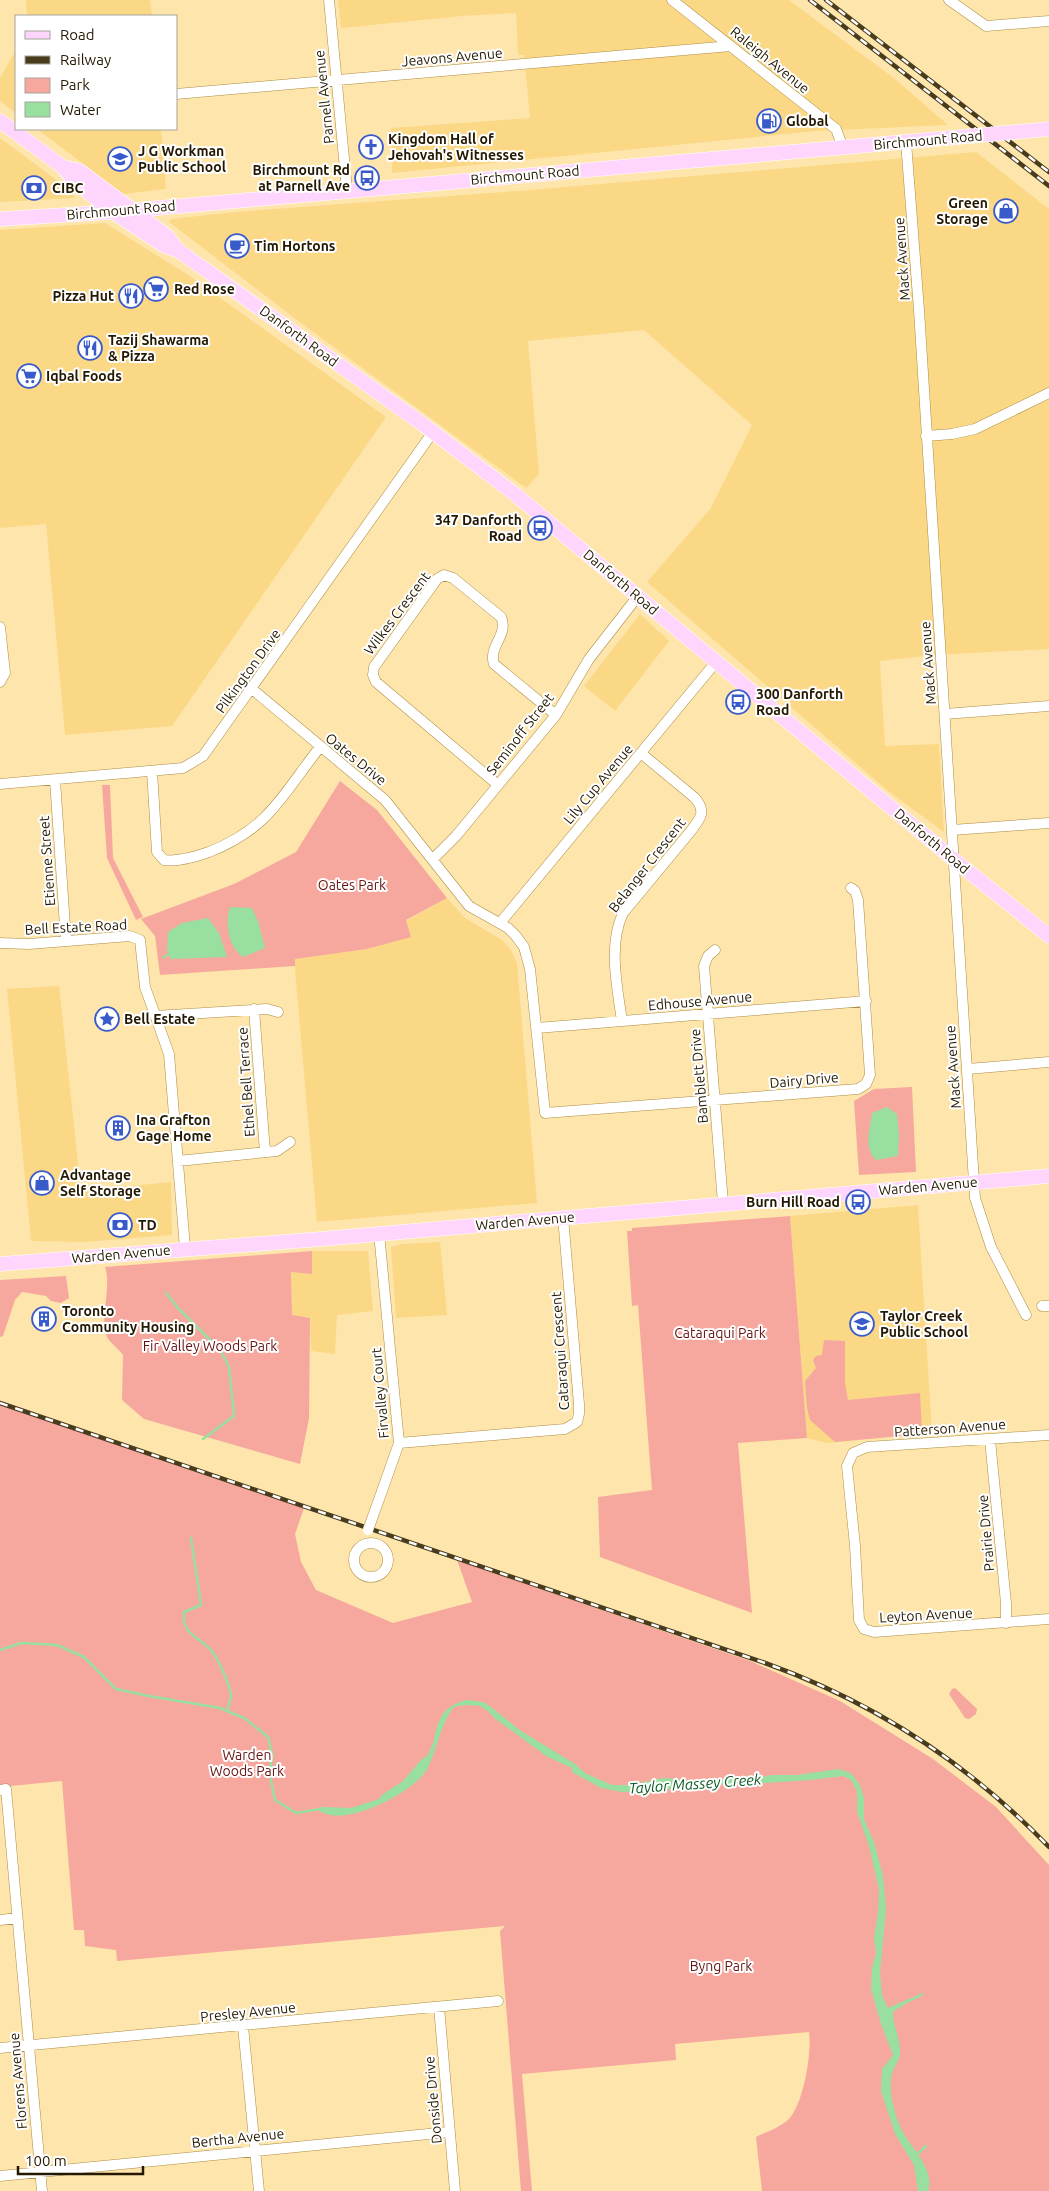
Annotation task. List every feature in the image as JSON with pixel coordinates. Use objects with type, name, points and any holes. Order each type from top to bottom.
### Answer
[{"type":"main road","name":"Danforth Road","points":[[0,121],[62,167],[74,181],[113,212],[163,245],[177,249]]},
{"type":"main road","name":"Birchmount Road","points":[[0,219],[113,212],[132,208],[1049,129]]},
{"type":"main road","name":"Danforth Road","points":[[62,167],[80,171],[132,208],[167,236],[177,249],[433,432],[522,500],[953,860],[1049,936]]},
{"type":"main road","name":"Warden Avenue","points":[[0,1264],[1049,1176]]},
{"type":"street","name":"Parnell Avenue","points":[[328,0],[347,190]]},
{"type":"street","name":"Raleigh Avenue","points":[[672,0],[836,129],[843,148]]},
{"type":"street","points":[[949,0],[986,26],[1049,22]]},
{"type":"street","name":"Jeavons Avenue","points":[[178,94],[731,46]]},
{"type":"street","name":"Mack Avenue","points":[[906,142],[920,310],[926,436],[975,1182]]},
{"type":"street","points":[[926,436],[975,429],[1049,393]]},
{"type":"street","name":"Pilkington Drive","points":[[0,784],[183,768],[203,756],[252,690],[433,432]]},
{"type":"street","name":"Wilkes Crescent","points":[[498,785],[376,682],[373,675],[374,667],[437,579],[444,575],[453,578],[502,617],[505,624],[494,649],[492,657],[494,664],[556,715]]},
{"type":"street","name":"Seminoff Street","points":[[433,859],[456,836],[556,715],[589,659],[638,596]]},
{"type":"street","points":[[0,627],[5,673],[0,682]]},
{"type":"street","name":"Lily Cup Avenue","points":[[500,923],[642,754],[716,662]]},
{"type":"street","name":"Oates Drive","points":[[252,690],[384,800],[469,906],[500,923]]},
{"type":"street","points":[[945,714],[1049,706]]},
{"type":"street","points":[[152,771],[157,852],[164,860],[174,862],[204,854],[232,843],[254,828],[273,811],[320,747]]},
{"type":"street","name":"Belanger Crescent","points":[[622,1021],[615,940],[617,926],[623,913],[699,821],[702,812],[701,805],[695,798],[642,754]]},
{"type":"street","name":"Etienne Street","points":[[55,780],[66,941]]},
{"type":"street","points":[[952,830],[1049,823]]},
{"type":"street","name":"Dairy Drive","points":[[537,1028],[545,1113],[858,1089],[866,1084],[870,1075],[858,900],[855,891],[851,888]]},
{"type":"street","points":[[500,923],[516,936],[528,958],[537,1028]]},
{"type":"street","name":"Bell Estate Road","points":[[0,943],[29,944],[130,936],[140,940],[145,987],[168,1054],[186,1248]]},
{"type":"street","name":"Bamblett Drive","points":[[715,950],[708,956],[704,966],[723,1203]]},
{"type":"street","name":"Edhouse Avenue","points":[[537,1028],[866,1001]]},
{"type":"street","points":[[155,1016],[267,1008],[278,1012]]},
{"type":"street","name":"Ethel Bell Terrace","points":[[254,1009],[265,1152]]},
{"type":"street","points":[[968,1069],[1049,1062]]},
{"type":"street","points":[[178,1161],[277,1151],[290,1142]]},
{"type":"street","points":[[975,1182],[975,1198],[991,1247],[1026,1315]]},
{"type":"street","name":"Cataraqui Crescent","points":[[399,1443],[564,1429],[577,1422],[579,1404],[563,1217]]},
{"type":"street","name":"Firvalley Court","points":[[364,1544],[399,1443],[379,1233]]},
{"type":"street","name":"Patterson Avenue","points":[[853,1453],[867,1447],[1049,1435]]},
{"type":"street","name":"Prairie Drive","points":[[990,1440],[1006,1623]]},
{"type":"street","name":"Leyton Avenue","points":[[853,1453],[847,1466],[855,1546],[859,1620],[864,1629],[874,1632],[1049,1619]]},
{"type":"street","name":"Florens Avenue","points":[[3,1790],[17,1918],[42,2191]]},
{"type":"street","points":[[0,1920],[17,1918]]},
{"type":"street","name":"Presley Avenue","points":[[0,2048],[498,2002]]},
{"type":"street","name":"Donside Drive","points":[[440,2007],[455,2191]]},
{"type":"street","points":[[243,2026],[259,2191]]},
{"type":"street","name":"Bertha Avenue","points":[[0,2176],[449,2132]]},
{"type":"shaded area","points":[[26,0],[150,0],[152,15],[27,15]]},
{"type":"shaded area","points":[[338,0],[789,0],[895,79],[948,125],[816,131],[392,173],[391,128],[530,118],[524,55],[518,55],[516,13],[462,16],[341,28]]},
{"type":"shaded area","points":[[15,52],[15,112],[0,101],[0,78]]},
{"type":"shaded area","name":"J G Workman Public School","points":[[38,130],[161,130],[166,189],[123,194]]},
{"type":"shaded area","points":[[0,138],[70,190],[75,198],[0,202]]},
{"type":"shaded area","points":[[976,152],[1049,209],[1049,649],[934,655],[880,661],[885,746],[939,744],[944,832],[888,791],[647,582],[711,508],[752,425],[644,330],[528,341],[539,474],[526,488],[293,317],[169,222],[171,219],[235,212],[518,191]]},
{"type":"shaded area","points":[[105,223],[190,276],[386,417],[172,726],[65,735],[46,524],[0,528],[0,230]]},
{"type":"shaded area","points":[[640,614],[669,641],[615,711],[584,686]]},
{"type":"shaded area","points":[[447,898],[465,918],[502,940],[511,950],[517,963],[537,1203],[317,1222],[294,959],[367,949],[411,936],[406,921]]},
{"type":"shaded area","points":[[59,986],[81,1191],[171,1182],[172,1235],[85,1242],[31,1241],[7,989]]},
{"type":"shaded area","name":"Taylor Creek Public School","points":[[918,1205],[932,1433],[827,1443],[807,1438],[790,1216]]},
{"type":"shaded area","points":[[440,1242],[447,1315],[396,1318],[391,1247],[402,1244]]},
{"type":"shaded area","points":[[312,1251],[368,1251],[373,1311],[337,1315],[335,1354],[311,1351],[310,1318],[292,1316],[291,1272],[312,1273]]},
{"type":"green space","name":"Oates Park","points":[[340,781],[377,810],[447,898],[406,920],[411,937],[367,949],[295,959],[295,966],[160,975],[155,936],[141,919],[234,884],[296,852]]},
{"type":"green space","points":[[102,785],[110,785],[113,858],[143,917],[136,920],[107,858]]},
{"type":"green space","points":[[912,1087],[916,1172],[859,1175],[854,1101],[874,1089]]},
{"type":"green space","name":"Cataraqui Park","points":[[790,1216],[807,1438],[738,1443],[752,1613],[600,1557],[598,1497],[652,1490],[638,1305],[632,1306],[627,1231],[632,1231],[632,1228]]},
{"type":"green space","name":"Fir Valley Woods Park","points":[[312,1251],[312,1274],[291,1272],[292,1315],[310,1318],[309,1418],[300,1464],[144,1419],[122,1400],[123,1355],[108,1339],[105,1330],[107,1275],[105,1267]]},
{"type":"green space","points":[[66,1276],[69,1298],[61,1303],[51,1301],[46,1296],[22,1292],[15,1300],[3,1336],[0,1337],[0,1280]]},
{"type":"green space","points":[[824,1340],[845,1341],[845,1383],[848,1400],[920,1393],[922,1434],[835,1442],[810,1420],[805,1381],[816,1368],[813,1360],[816,1356],[822,1355]]},
{"type":"green space","name":"Warden Woods Park","points":[[0,1405],[304,1508],[295,1534],[301,1562],[316,1590],[393,1623],[472,1602],[457,1560],[750,1661],[840,1701],[933,1759],[996,1807],[1049,1865],[1049,2191],[762,2191],[756,2137],[776,2128],[792,2115],[800,2098],[806,2075],[810,2041],[809,2032],[675,2044],[676,2060],[522,2074],[532,2191],[521,2191],[500,1931],[505,1926],[117,1961],[116,1950],[85,1946],[84,1930],[74,1930],[62,1781],[0,1787]]},
{"type":"green space","points":[[955,1688],[977,1709],[976,1714],[969,1719],[965,1718],[949,1694]]},
{"type":"water","points":[[230,907],[252,908],[258,921],[265,948],[243,957],[238,953],[229,935],[228,913]]},
{"type":"water","points":[[208,918],[219,933],[227,957],[171,959],[167,951],[168,932],[182,923]]},
{"type":"water","points":[[887,1107],[897,1114],[898,1156],[876,1160],[868,1144],[872,1113]]},
{"type":"water","points":[[467,1700],[483,1702],[521,1731],[575,1764],[585,1773],[612,1785],[629,1785],[663,1778],[699,1781],[772,1775],[797,1775],[838,1769],[851,1773],[860,1785],[864,1798],[864,1819],[874,1842],[883,1876],[886,1909],[880,1973],[882,1995],[888,2008],[923,1993],[924,1995],[893,2012],[900,2052],[891,2077],[891,2091],[900,2126],[920,2157],[928,2174],[928,2191],[918,2191],[914,2165],[895,2134],[881,2091],[882,2069],[893,2055],[881,2024],[871,1989],[872,1968],[876,1953],[874,1938],[879,1889],[869,1846],[857,1812],[857,1791],[851,1780],[843,1776],[752,1784],[713,1784],[676,1787],[663,1791],[622,1792],[601,1788],[572,1772],[572,1768],[546,1756],[493,1717],[484,1706],[465,1705],[454,1707],[449,1714],[426,1771],[406,1789],[375,1807],[358,1812],[328,1815],[317,1809],[322,1807],[351,1808],[379,1799],[383,1794],[402,1782],[422,1759],[432,1753],[440,1719],[450,1707]]},
{"type":"waterway","points":[[164,957],[169,954]]},
{"type":"waterway","points":[[166,1293],[178,1308],[221,1351],[229,1367],[234,1416],[203,1439]]},
{"type":"waterway","points":[[191,1538],[201,1605],[184,1612],[185,1625],[212,1652],[223,1670],[231,1695],[227,1711]]},
{"type":"waterway","name":"Taylor Massey Creek","points":[[0,1650],[21,1643],[57,1645],[84,1657],[116,1689],[220,1708],[244,1718],[268,1737],[272,1754],[270,1776],[275,1800],[296,1813],[320,1809]]},
{"type":"waterway","name":"Taylor Massey Creek","points":[[479,1704],[490,1711]]},
{"type":"waterway","name":"Taylor Massey Creek","points":[[428,1757],[434,1744]]},
{"type":"waterway","points":[[914,2157],[926,2146]]},
{"type":"railway","points":[[810,0],[1049,186]]},
{"type":"railway","points":[[826,0],[1049,172]]},
{"type":"railway","points":[[0,1403],[765,1663],[805,1679],[844,1696],[918,1738],[986,1788],[1049,1847]]},
{"type":"place","name":"Global","points":[[769,121]]},
{"type":"place","name":"Kingdom Hall of Jehovah's Witnesses","points":[[371,147]]},
{"type":"place","name":"J G Workman Public School","points":[[120,159]]},
{"type":"place","name":"Birchmount Rd at Parnell Ave","points":[[367,178]]},
{"type":"place","name":"CIBC","points":[[34,188]]},
{"type":"place","name":"Green Storage","points":[[1006,211]]},
{"type":"place","name":"Tim Hortons","points":[[237,246]]},
{"type":"place","name":"Red Rose","points":[[156,289]]},
{"type":"place","name":"Pizza Hut","points":[[131,296]]},
{"type":"place","name":"Tazij Shawarma & Pizza","points":[[90,348]]},
{"type":"place","name":"Iqbal Foods","points":[[29,376]]},
{"type":"place","name":"347 Danforth Road","points":[[540,528]]},
{"type":"place","name":"300 Danforth Road","points":[[738,702]]},
{"type":"place","name":"Bell Estate","points":[[107,1019]]},
{"type":"place","name":"Ina Grafton Gage Home","points":[[118,1128]]},
{"type":"place","name":"Advantage Self Storage","points":[[42,1183]]},
{"type":"place","name":"Burn Hill Road","points":[[858,1202]]},
{"type":"place","name":"TD","points":[[120,1225]]},
{"type":"place","name":"Toronto Community Housing","points":[[44,1319]]},
{"type":"place","name":"Taylor Creek Public School","points":[[862,1324]]},
{"type":"park label","name":"Byng Park","points":[[721,1966]]}]
